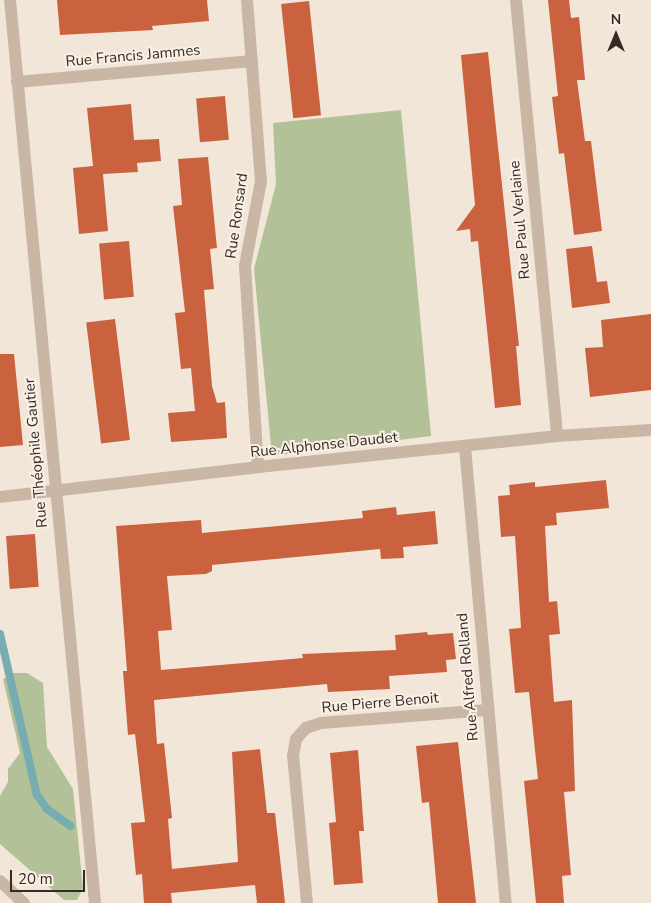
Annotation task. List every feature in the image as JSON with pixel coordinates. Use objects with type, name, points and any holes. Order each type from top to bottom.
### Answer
[{"type":"street","name":"Rue Théophile Gautier","points":[[10,0],[95,903]]},
{"type":"street","name":"Rue Ronsard","points":[[247,0],[261,181],[245,266],[258,467]]},
{"type":"street","name":"Rue Paul Verlaine","points":[[516,0],[557,436]]},
{"type":"street","name":"Rue Francis Jammes","points":[[17,82],[252,61]]},
{"type":"street","name":"Rue Alphonse Daudet","points":[[0,497],[57,492],[258,467],[557,436],[651,430]]},
{"type":"street","name":"Rue Alfred Rolland","points":[[465,447],[487,710],[506,903]]},
{"type":"street","name":"Rue Pierre Benoit","points":[[307,903],[293,756],[296,739],[306,728],[321,723],[487,710]]},
{"type":"street","points":[[0,882],[24,903]]},
{"type":"green space","points":[[401,110],[431,436],[272,456],[254,269],[276,184],[273,123]]},
{"type":"green space","points":[[13,673],[27,673],[43,683],[47,747],[73,789],[83,888],[77,900],[64,900],[0,844],[0,796],[8,782],[8,769],[20,753],[3,679]]},
{"type":"building","points":[[57,0],[207,0],[209,21],[152,26],[153,30],[60,35]]},
{"type":"building","points":[[548,0],[569,0],[571,18],[579,17],[585,80],[577,80],[585,141],[591,141],[602,231],[574,235],[564,153],[559,154],[552,97],[558,96]]},
{"type":"building","points":[[309,1],[321,115],[293,118],[281,4]]},
{"type":"building","points":[[488,52],[519,346],[516,346],[521,405],[495,408],[478,241],[471,242],[470,229],[456,231],[475,205],[461,55]]},
{"type":"building","points":[[225,96],[229,140],[200,142],[196,99]]},
{"type":"building","points":[[131,104],[134,140],[159,139],[161,161],[137,163],[138,172],[103,174],[108,231],[79,234],[73,168],[93,166],[87,108]]},
{"type":"building","points":[[208,157],[217,248],[210,249],[214,289],[204,290],[212,386],[217,403],[225,402],[227,438],[171,442],[168,413],[195,411],[191,368],[181,369],[175,313],[185,312],[173,206],[182,205],[178,159]]},
{"type":"building","points":[[129,241],[134,297],[104,299],[99,244]]},
{"type":"building","points":[[592,246],[597,282],[607,281],[610,303],[572,308],[566,249]]},
{"type":"building","points":[[651,314],[651,390],[590,397],[585,348],[603,347],[601,320]]},
{"type":"building","points":[[115,319],[130,440],[101,444],[86,323]]},
{"type":"building","points":[[0,354],[14,354],[23,445],[0,447]]},
{"type":"building","points":[[606,480],[609,508],[556,513],[557,525],[545,526],[549,602],[557,601],[560,634],[549,635],[554,702],[572,700],[575,791],[564,792],[571,875],[562,876],[564,903],[536,903],[524,781],[538,779],[529,692],[515,693],[509,629],[521,628],[515,536],[501,537],[498,496],[510,495],[509,485],[535,482],[535,487]]},
{"type":"building","points":[[396,507],[397,515],[435,511],[438,544],[403,547],[404,558],[381,559],[380,549],[212,565],[212,571],[206,574],[167,576],[172,630],[158,631],[161,670],[303,658],[302,654],[396,650],[395,635],[427,632],[428,635],[453,633],[456,659],[446,660],[447,672],[389,676],[390,689],[328,692],[327,684],[154,700],[157,744],[164,743],[172,818],[168,819],[172,869],[238,862],[232,752],[260,749],[267,813],[275,813],[285,903],[257,903],[255,885],[171,893],[172,903],[144,903],[142,874],[136,875],[131,823],[145,822],[135,734],[128,735],[123,671],[127,671],[116,526],[201,520],[202,533],[363,518],[362,511]]},
{"type":"building","points":[[35,534],[39,587],[10,589],[6,536]]},
{"type":"building","points":[[458,742],[476,903],[438,903],[429,802],[422,803],[416,746]]},
{"type":"building","points":[[358,750],[364,831],[359,831],[363,883],[334,885],[329,823],[336,822],[330,753]]},
{"type":"waterway","points":[[0,634],[37,795],[47,809],[70,826]]}]
